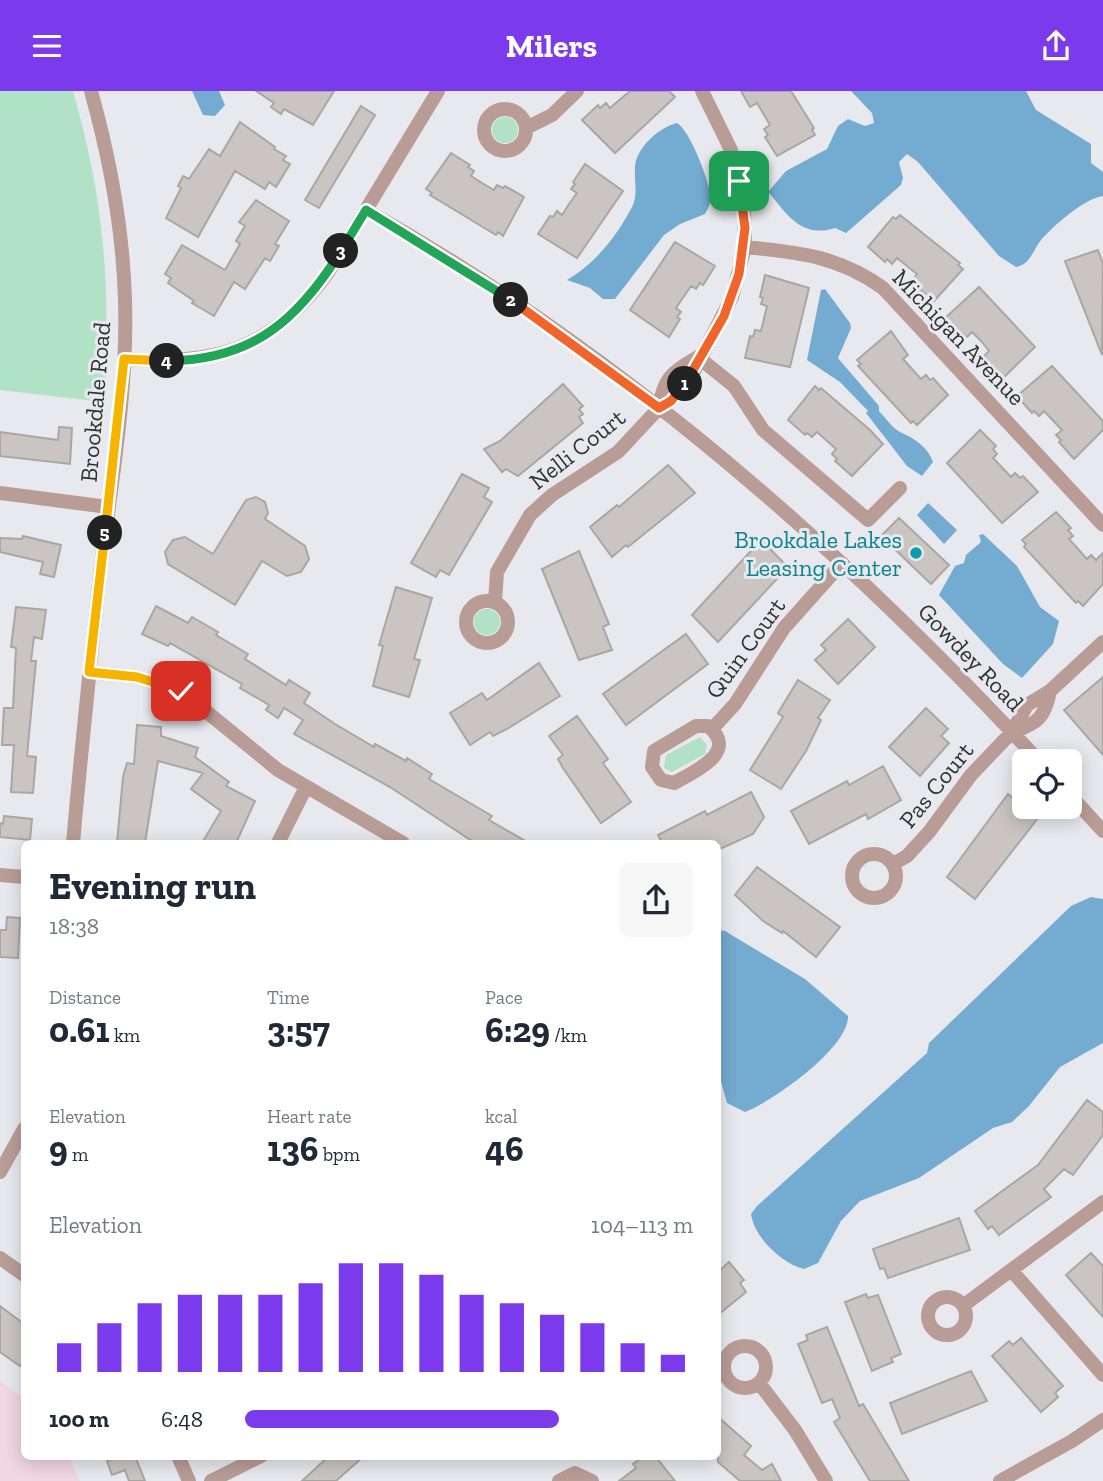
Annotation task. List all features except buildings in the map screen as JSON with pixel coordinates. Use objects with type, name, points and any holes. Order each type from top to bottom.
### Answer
[{"type":"street","name":"Brookdale Road","points":[[73,840],[124,359],[125,300],[118,212],[91,91]]},
{"type":"street","points":[[124,359],[153,362],[208,358],[244,347],[266,335],[307,301],[438,91]]},
{"type":"street","points":[[526,128],[552,115],[577,91]]},
{"type":"street","name":"Nelli Court","points":[[495,602],[497,572],[530,515],[552,495],[618,452],[659,408],[683,387],[693,373],[698,357],[713,337],[732,297],[745,247],[744,208],[731,150],[702,91]]},
{"type":"street","name":"Gowdey Road","points":[[366,210],[513,300],[659,408],[773,500],[936,652],[1028,749]]},
{"type":"street","name":"Michigan Avenue","points":[[745,247],[799,251],[838,261],[883,288],[1103,525]]},
{"type":"street","points":[[698,357],[734,386],[763,430],[868,520],[900,488]]},
{"type":"street","points":[[0,493],[108,507]]},
{"type":"street","name":"Quin Court","points":[[712,729],[734,704],[784,628],[842,562]]},
{"type":"street","points":[[1012,732],[1035,725],[1047,706],[1051,691],[1101,648]]},
{"type":"street","points":[[89,672],[137,677],[181,691],[262,759],[398,840]]},
{"type":"street","name":"Quin Court","points":[[696,726],[708,726],[712,729],[719,743],[708,764],[674,783],[665,782],[656,775],[652,762],[659,747],[696,726]]},
{"type":"street","name":"Pas Court","points":[[893,864],[907,856],[922,840],[971,775],[1012,732]]},
{"type":"street","points":[[280,840],[306,787]]},
{"type":"street","points":[[1082,808],[1103,831]]},
{"type":"street","points":[[0,875],[21,877]]},
{"type":"street","points":[[0,1172],[21,1134]]},
{"type":"street","points":[[964,1305],[1103,1202]]},
{"type":"street","points":[[0,1258],[21,1273]]},
{"type":"street","points":[[1012,1271],[1103,1375]]},
{"type":"street","points":[[759,1383],[795,1430],[826,1481]]},
{"type":"street","points":[[1000,1481],[1072,1441],[1103,1420]]},
{"type":"street","points":[[180,1460],[189,1481]]},
{"type":"street","points":[[211,1481],[253,1460]]},
{"type":"street","points":[[559,1481],[575,1473],[592,1481]]},
{"type":"shaded area","points":[[0,1380],[21,1397],[21,1460],[70,1460],[80,1481],[0,1481]]},
{"type":"green space","points":[[0,91],[73,91],[92,169],[103,245],[106,361],[103,402],[0,390]]},
{"type":"green space","points":[[505,117],[514,121],[518,130],[514,139],[505,143],[496,139],[492,130],[496,121]]},
{"type":"green space","points":[[487,609],[496,613],[500,622],[496,631],[487,635],[478,631],[474,622],[478,613]]},
{"type":"green space","points":[[700,737],[707,745],[705,754],[672,772],[664,768],[666,755]]},
{"type":"water","points":[[192,91],[219,91],[225,105],[215,116],[203,115]]},
{"type":"water","points":[[851,91],[1026,91],[1036,110],[1091,144],[1091,163],[1103,172],[1103,196],[1087,202],[1061,220],[1041,240],[1028,260],[1016,267],[999,256],[918,162],[907,154],[899,162],[903,178],[901,185],[846,233],[835,228],[812,230],[803,227],[788,216],[768,192],[786,171],[827,149],[838,126],[848,119],[865,126],[874,123],[872,113]]},
{"type":"water","points":[[677,123],[688,136],[708,182],[711,199],[705,214],[680,224],[664,235],[615,299],[603,299],[590,288],[567,280],[596,257],[613,238],[627,216],[635,196],[636,160],[639,153],[650,139]]},
{"type":"water","points":[[825,289],[851,328],[838,358],[879,406],[879,411],[891,425],[928,452],[933,462],[922,476],[907,466],[866,413],[868,411],[840,382],[807,360],[821,290]]},
{"type":"water","points":[[928,503],[957,530],[944,544],[917,515]]},
{"type":"water","points":[[983,534],[1017,566],[1040,607],[1059,621],[1053,644],[1022,678],[1003,664],[939,595],[955,566],[964,563],[966,555],[981,542],[979,535]]},
{"type":"water","points":[[1091,897],[1103,899],[1103,1043],[1060,1067],[1029,1106],[1012,1122],[993,1128],[919,1178],[860,1201],[841,1221],[818,1263],[804,1269],[787,1262],[770,1248],[753,1223],[751,1214],[757,1206],[927,1053],[929,1043],[1071,906]]},
{"type":"water","points":[[721,930],[805,979],[848,1016],[845,1029],[836,1043],[790,1086],[745,1112],[727,1103],[721,1082]]},
{"type":"place","name":"Brookdale Lakes Leasing Center","points":[[916,553]]},
{"type":"route","points":[[181,691],[137,677],[89,672],[124,359],[153,362],[208,358],[244,347],[266,335],[289,319],[307,301],[366,210],[513,300],[659,408],[671,401],[693,373],[698,357],[713,337],[732,297],[745,247],[744,208],[739,181]]}]
